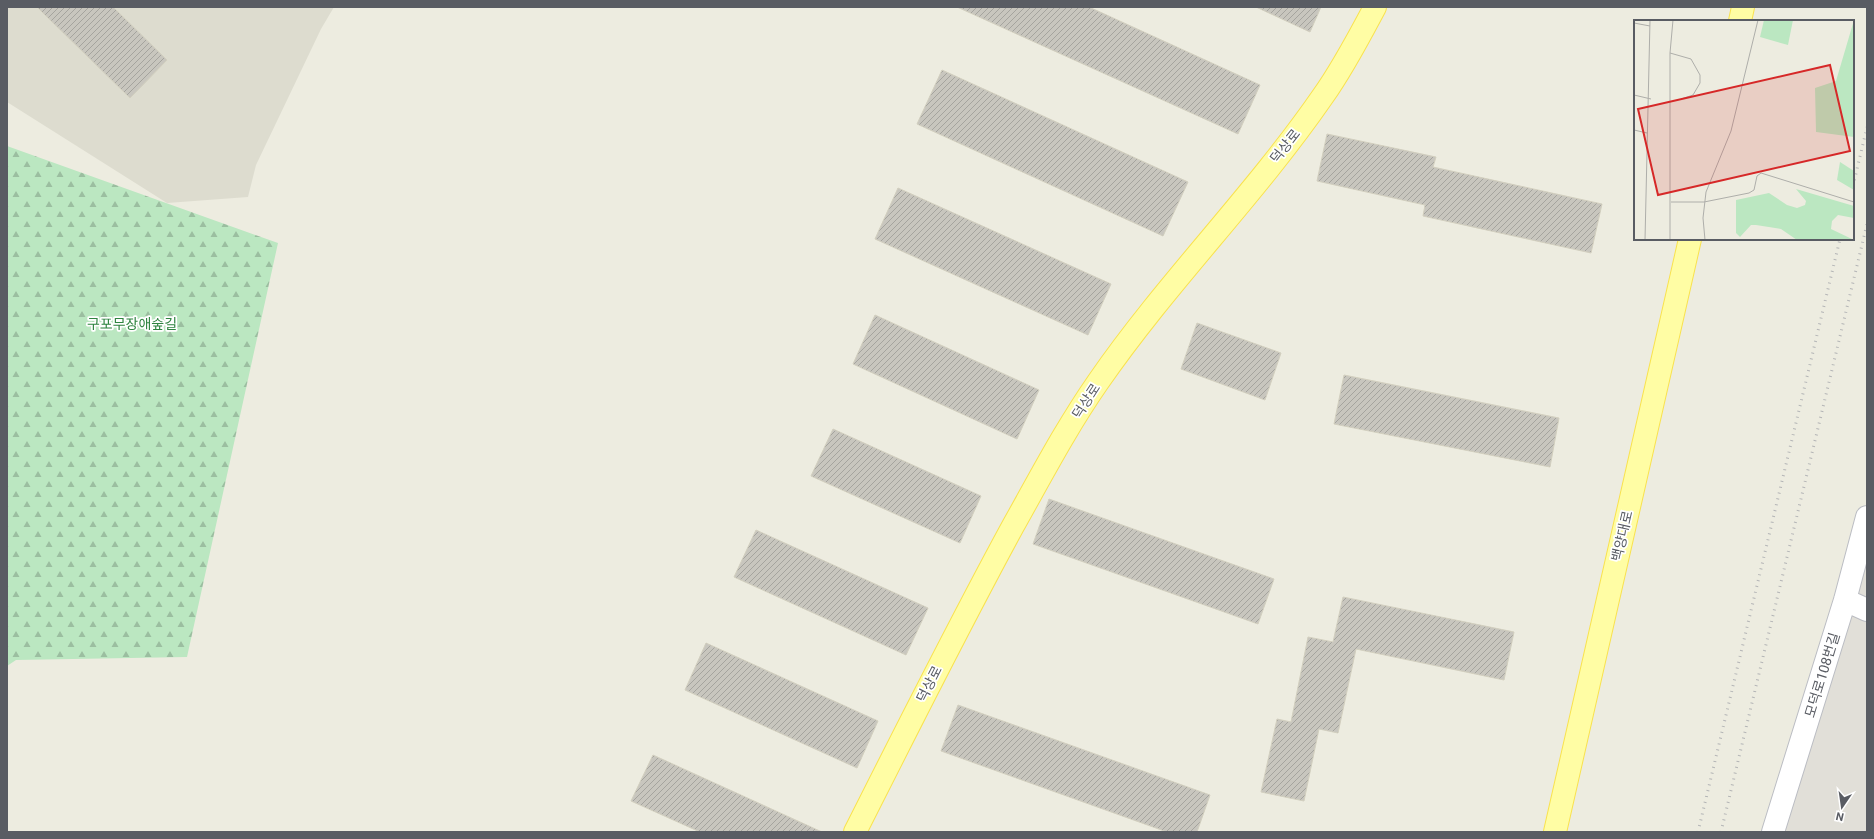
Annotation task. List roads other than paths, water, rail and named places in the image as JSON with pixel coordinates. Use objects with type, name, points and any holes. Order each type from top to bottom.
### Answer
[{"type":"main road","name":"덕상로","points":[[855,832],[966,612],[1061,440],[1097,383],[1142,321],[1288,143],[1323,96],[1351,52],[1375,7]]},
{"type":"main road","points":[[1740,20],[1743,7]]},
{"type":"main road","name":"백양대로","points":[[1554,832],[1690,240]]},
{"type":"street","name":"모덕로108번길","points":[[1773,832],[1845,600],[1867,517]]},
{"type":"street","points":[[1845,600],[1867,610]]},
{"type":"railway","points":[[1854,182],[1867,127]]},
{"type":"railway","points":[[1721,832],[1867,224]]},
{"type":"railway","points":[[1698,832],[1840,240]]},
{"type":"park label","name":"구포무장애숲길","points":[[132,324]]}]
